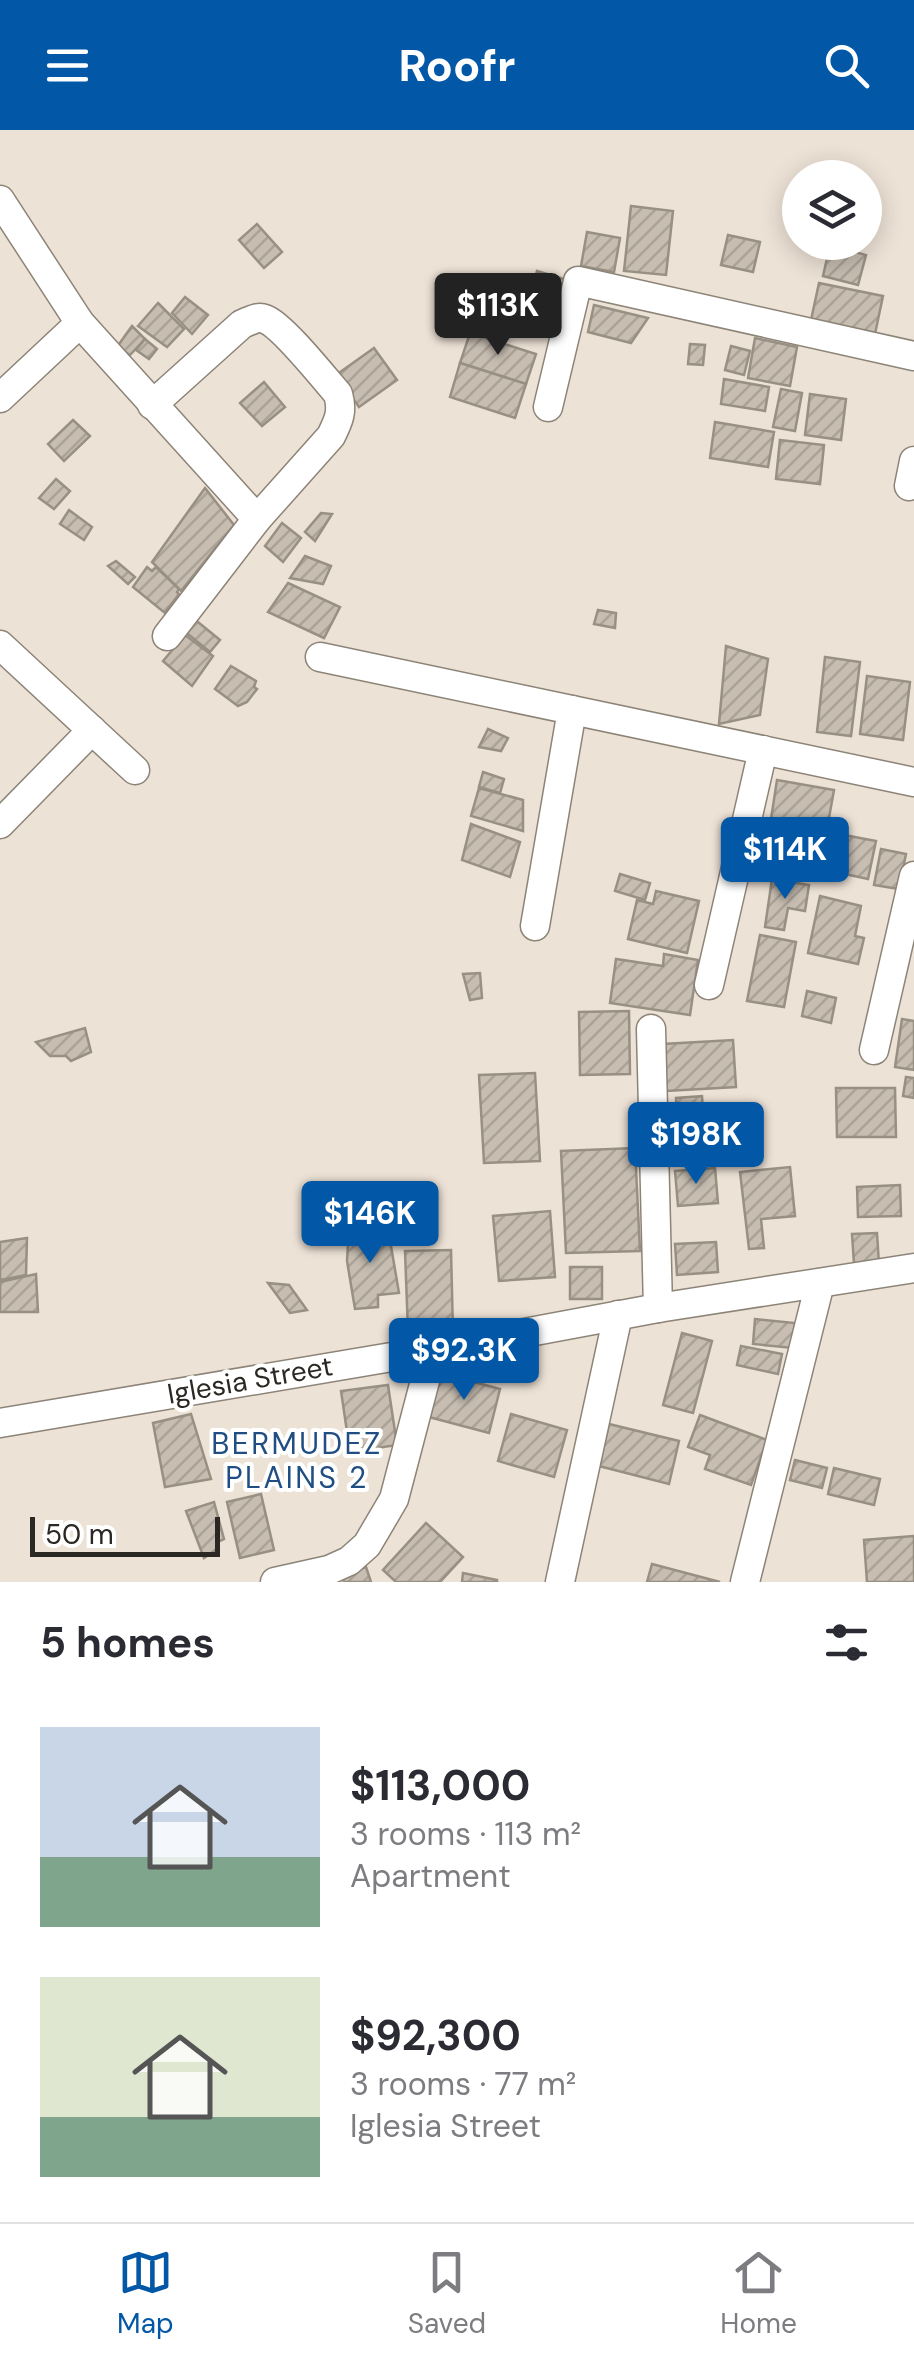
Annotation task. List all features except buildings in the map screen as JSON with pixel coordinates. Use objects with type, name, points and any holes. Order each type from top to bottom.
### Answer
[{"type":"street","points":[[5,217],[80,323],[256,518]]},
{"type":"street","points":[[548,407],[578,281],[914,356]]},
{"type":"street","points":[[152,405],[242,324],[264,318],[277,326],[338,394],[342,408],[331,436],[256,518],[168,636]]},
{"type":"street","points":[[0,398],[80,323]]},
{"type":"street","points":[[0,646],[135,770]]},
{"type":"street","points":[[320,656],[914,782]]},
{"type":"street","points":[[535,926],[572,710]]},
{"type":"street","points":[[0,824],[92,730]]},
{"type":"street","points":[[710,985],[763,750]]},
{"type":"street","points":[[874,1050],[914,876]]},
{"type":"street","points":[[651,1029],[658,1308]]},
{"type":"street","name":"Iglesia Street","points":[[0,1423],[658,1308],[914,1268]]},
{"type":"street","points":[[745,1582],[820,1282]]},
{"type":"street","points":[[560,1582],[618,1316]]},
{"type":"street","points":[[275,1582],[339,1566],[368,1545],[394,1499],[432,1350]]},
{"type":"district","name":"BERMUDEZ PLAINS 2","points":[[297,1460]]}]
